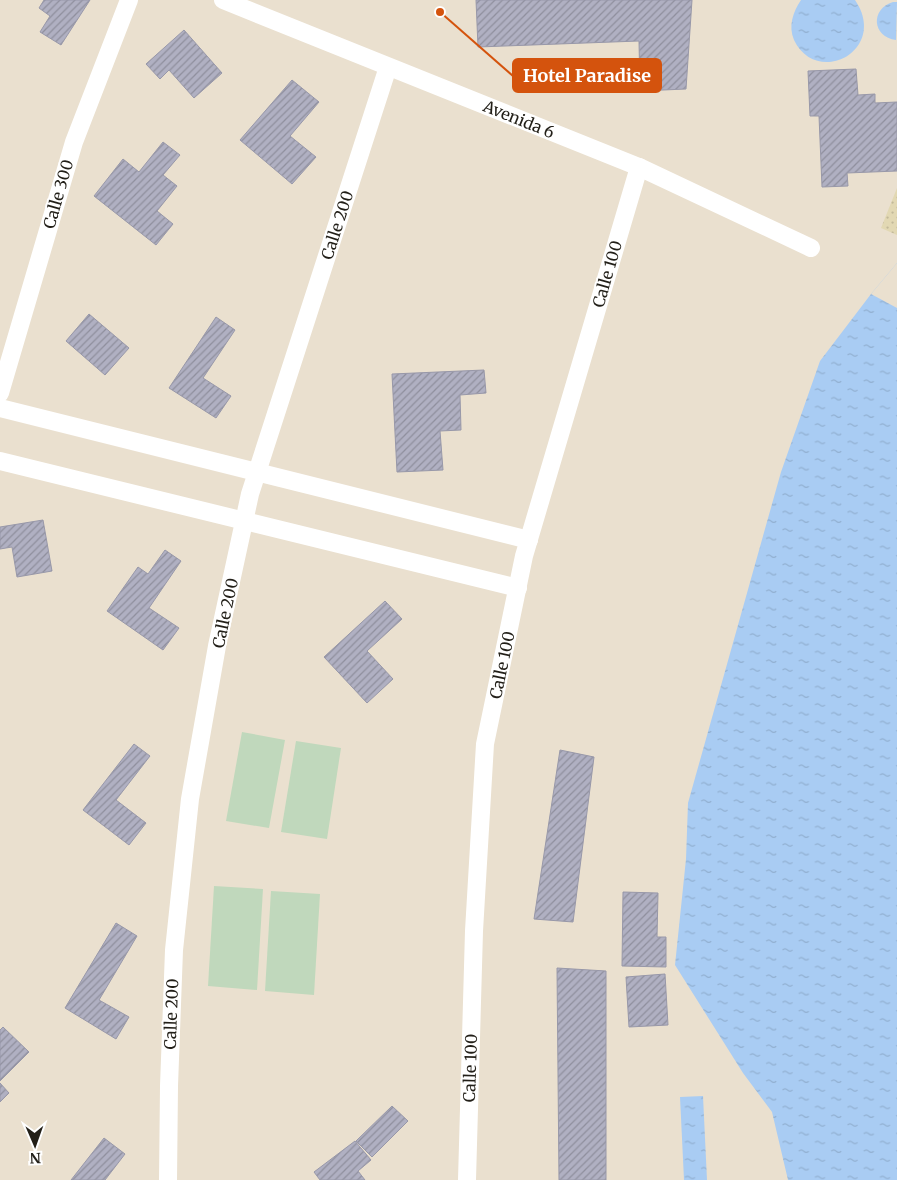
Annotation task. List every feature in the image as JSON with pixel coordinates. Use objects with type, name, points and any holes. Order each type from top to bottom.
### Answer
[{"type":"street","name":"Calle 300","points":[[0,393],[74,142],[129,0]]},
{"type":"street","name":"Avenida 6","points":[[223,0],[639,167],[811,248]]},
{"type":"street","name":"Calle 200","points":[[168,1180],[174,950],[190,800],[217,646],[244,521],[257,472],[388,67]]},
{"type":"street","name":"Calle 100","points":[[467,1180],[474,931],[486,744],[529,540],[639,167]]},
{"type":"street","points":[[0,408],[529,540]]},
{"type":"street","points":[[0,461],[518,588]]},
{"type":"sand","points":[[897,188],[897,235],[881,228]]},
{"type":"green space","points":[[242,732],[285,740],[269,828],[226,821]]},
{"type":"green space","points":[[296,741],[341,748],[327,839],[281,832]]},
{"type":"green space","points":[[214,886],[263,889],[257,990],[208,986]]},
{"type":"green space","points":[[271,891],[320,894],[314,995],[265,991]]},
{"type":"water","points":[[801,0],[855,0],[863,18],[863,34],[857,47],[846,57],[832,62],[818,61],[805,54],[794,40],[791,30],[794,14]]},
{"type":"water","points":[[893,2],[897,2],[896,40],[882,34],[878,29],[877,22],[880,10]]},
{"type":"water","points":[[897,263],[897,1180],[788,1180],[772,1112],[743,1073],[675,965],[686,859],[688,803],[781,472],[820,361]]},
{"type":"water","points":[[703,1096],[707,1180],[684,1180],[680,1097]]},
{"type":"pier","points":[[897,263],[897,308],[871,294]]},
{"type":"building","points":[[44,0],[90,0],[61,45],[40,32],[50,16],[39,8]]},
{"type":"building","points":[[476,0],[692,0],[686,89],[640,91],[639,41],[478,47]]},
{"type":"building","points":[[184,30],[222,73],[194,98],[169,70],[160,79],[146,64]]},
{"type":"building","points":[[856,69],[858,95],[875,94],[875,103],[897,102],[897,171],[847,173],[848,186],[822,187],[819,116],[810,116],[808,71]]},
{"type":"building","points":[[292,80],[319,102],[290,136],[316,157],[292,184],[240,140]]},
{"type":"building","points":[[163,142],[180,155],[163,175],[177,186],[157,211],[173,224],[156,245],[94,196],[123,159],[139,172]]},
{"type":"building","points":[[89,314],[129,348],[105,375],[66,341]]},
{"type":"building","points":[[216,317],[235,330],[203,378],[231,396],[216,418],[169,388]]},
{"type":"building","points":[[484,370],[486,393],[460,395],[461,430],[440,431],[443,470],[397,472],[392,374]]},
{"type":"building","points":[[43,520],[52,571],[17,577],[12,547],[0,549],[0,527]]},
{"type":"building","points":[[165,550],[181,561],[149,608],[179,628],[163,650],[107,611],[138,567],[148,574]]},
{"type":"building","points":[[385,601],[402,619],[367,651],[393,679],[367,703],[324,657]]},
{"type":"building","points":[[134,744],[150,756],[116,800],[146,823],[129,845],[83,810]]},
{"type":"building","points":[[560,750],[594,757],[573,922],[534,919]]},
{"type":"building","points":[[623,892],[658,893],[657,937],[666,937],[666,967],[622,966]]},
{"type":"building","points":[[116,923],[137,936],[99,1000],[129,1017],[116,1039],[65,1008]]},
{"type":"building","points":[[557,968],[606,971],[606,1180],[559,1180]]},
{"type":"building","points":[[665,974],[668,1025],[629,1027],[626,977]]},
{"type":"building","points":[[3,1027],[29,1052],[0,1081],[0,1030]]},
{"type":"building","points":[[0,1083],[9,1093],[0,1102]]},
{"type":"building","points":[[392,1106],[408,1121],[372,1157],[356,1141]]},
{"type":"building","points":[[104,1138],[125,1154],[105,1180],[71,1180]]},
{"type":"building","points":[[355,1141],[371,1160],[358,1171],[365,1180],[320,1180],[314,1172]]},
{"type":"place","name":"Hotel Paradise","points":[[440,12]]}]
